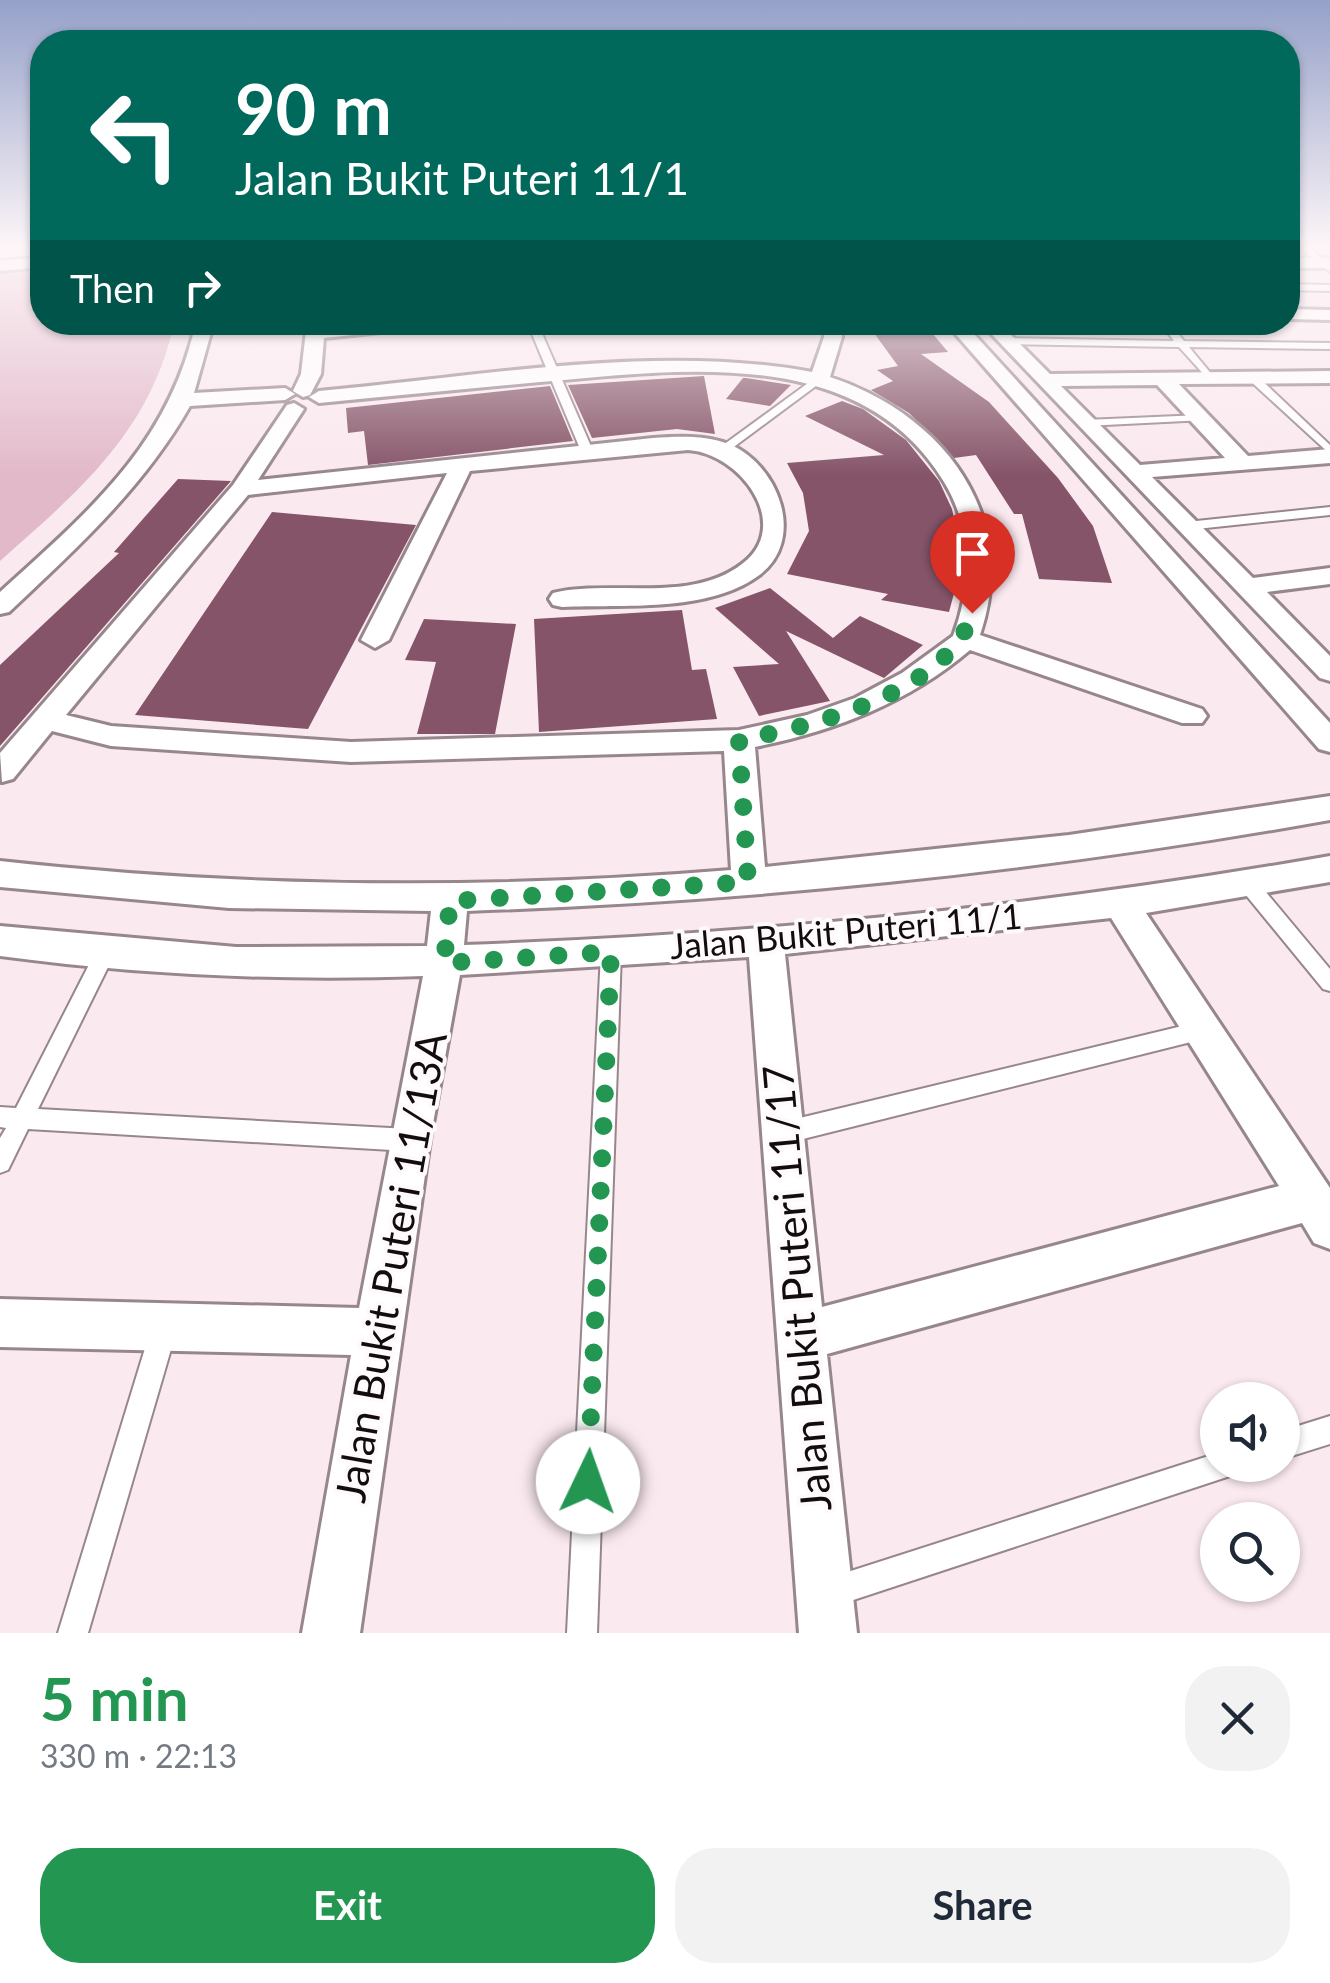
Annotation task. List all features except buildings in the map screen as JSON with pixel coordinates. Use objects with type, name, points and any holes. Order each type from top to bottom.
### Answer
[{"type":"street","points":[[0,606],[139,468],[182,405],[200,365],[203,335]]},
{"type":"street","points":[[2,771],[242,490],[296,399],[315,335]]},
{"type":"street","points":[[819,380],[833,335]]},
{"type":"street","points":[[965,335],[1330,742]]},
{"type":"street","points":[[1000,335],[1246,587],[1320,652],[1330,672]]},
{"type":"street","points":[[46,720],[111,736],[350,752],[739,740],[785,732],[872,705],[965,639],[979,588],[980,544],[958,484],[919,435],[882,405],[819,380],[748,368],[678,364],[296,399],[182,405]]},
{"type":"street","points":[[1043,380],[1160,376],[1330,378]]},
{"type":"street","points":[[1160,376],[1242,464]]},
{"type":"street","points":[[242,490],[692,443],[722,450],[756,474],[772,515],[772,539],[764,557],[749,572],[680,591],[562,599]]},
{"type":"street","points":[[1133,472],[1330,454]]},
{"type":"street","points":[[375,640],[462,466]]},
{"type":"street","points":[[1246,587],[1330,576]]},
{"type":"street","points":[[965,639],[1192,716]]},
{"type":"street","points":[[739,740],[748,882]]},
{"type":"street","points":[[0,874],[134,892],[450,901],[748,882],[1182,836],[1330,808]]},
{"type":"street","name":"Jalan Bukit Puteri 11/1","points":[[0,941],[103,957],[444,963],[766,943],[1121,904],[1330,868]]},
{"type":"street","name":"Jalan Bukit Puteri 11/13A","points":[[331,1633],[409,1140],[444,963],[450,901]]},
{"type":"street","points":[[801,1338],[1321,1213],[1121,904]]},
{"type":"street","name":"Jalan Bukit Puteri 11/17","points":[[766,943],[826,1614]]},
{"type":"street","points":[[0,1323],[378,1332]]},
{"type":"lane","points":[[537,335],[587,451]]},
{"type":"lane","points":[[1174,335],[1208,376]]},
{"type":"lane","points":[[1006,342],[1330,346]]},
{"type":"lane","points":[[1251,376],[1330,454]]},
{"type":"lane","points":[[722,450],[819,380]]},
{"type":"lane","points":[[1085,423],[1200,418]]},
{"type":"lane","points":[[1187,526],[1330,511]]},
{"type":"lane","points":[[1248,884],[1330,982]]},
{"type":"lane","points":[[582,1633],[611,952]]},
{"type":"lane","points":[[0,1162],[11,1118],[103,957]]},
{"type":"lane","points":[[783,1133],[1203,1030]]},
{"type":"lane","points":[[11,1118],[409,1140]]},
{"type":"lane","points":[[73,1633],[165,1326]]},
{"type":"lane","points":[[1300,1440],[1330,1430]]},
{"type":"lane","points":[[826,1614],[1200,1473]]},
{"type":"shaded area","points":[[0,323],[30,323],[30,335],[171,335],[148,396],[130,427],[84,483],[0,561]]},
{"type":"route","points":[[588,1482],[611,952],[444,963],[450,901],[748,882],[739,740],[785,732],[872,705],[965,639],[972,613]]}]
